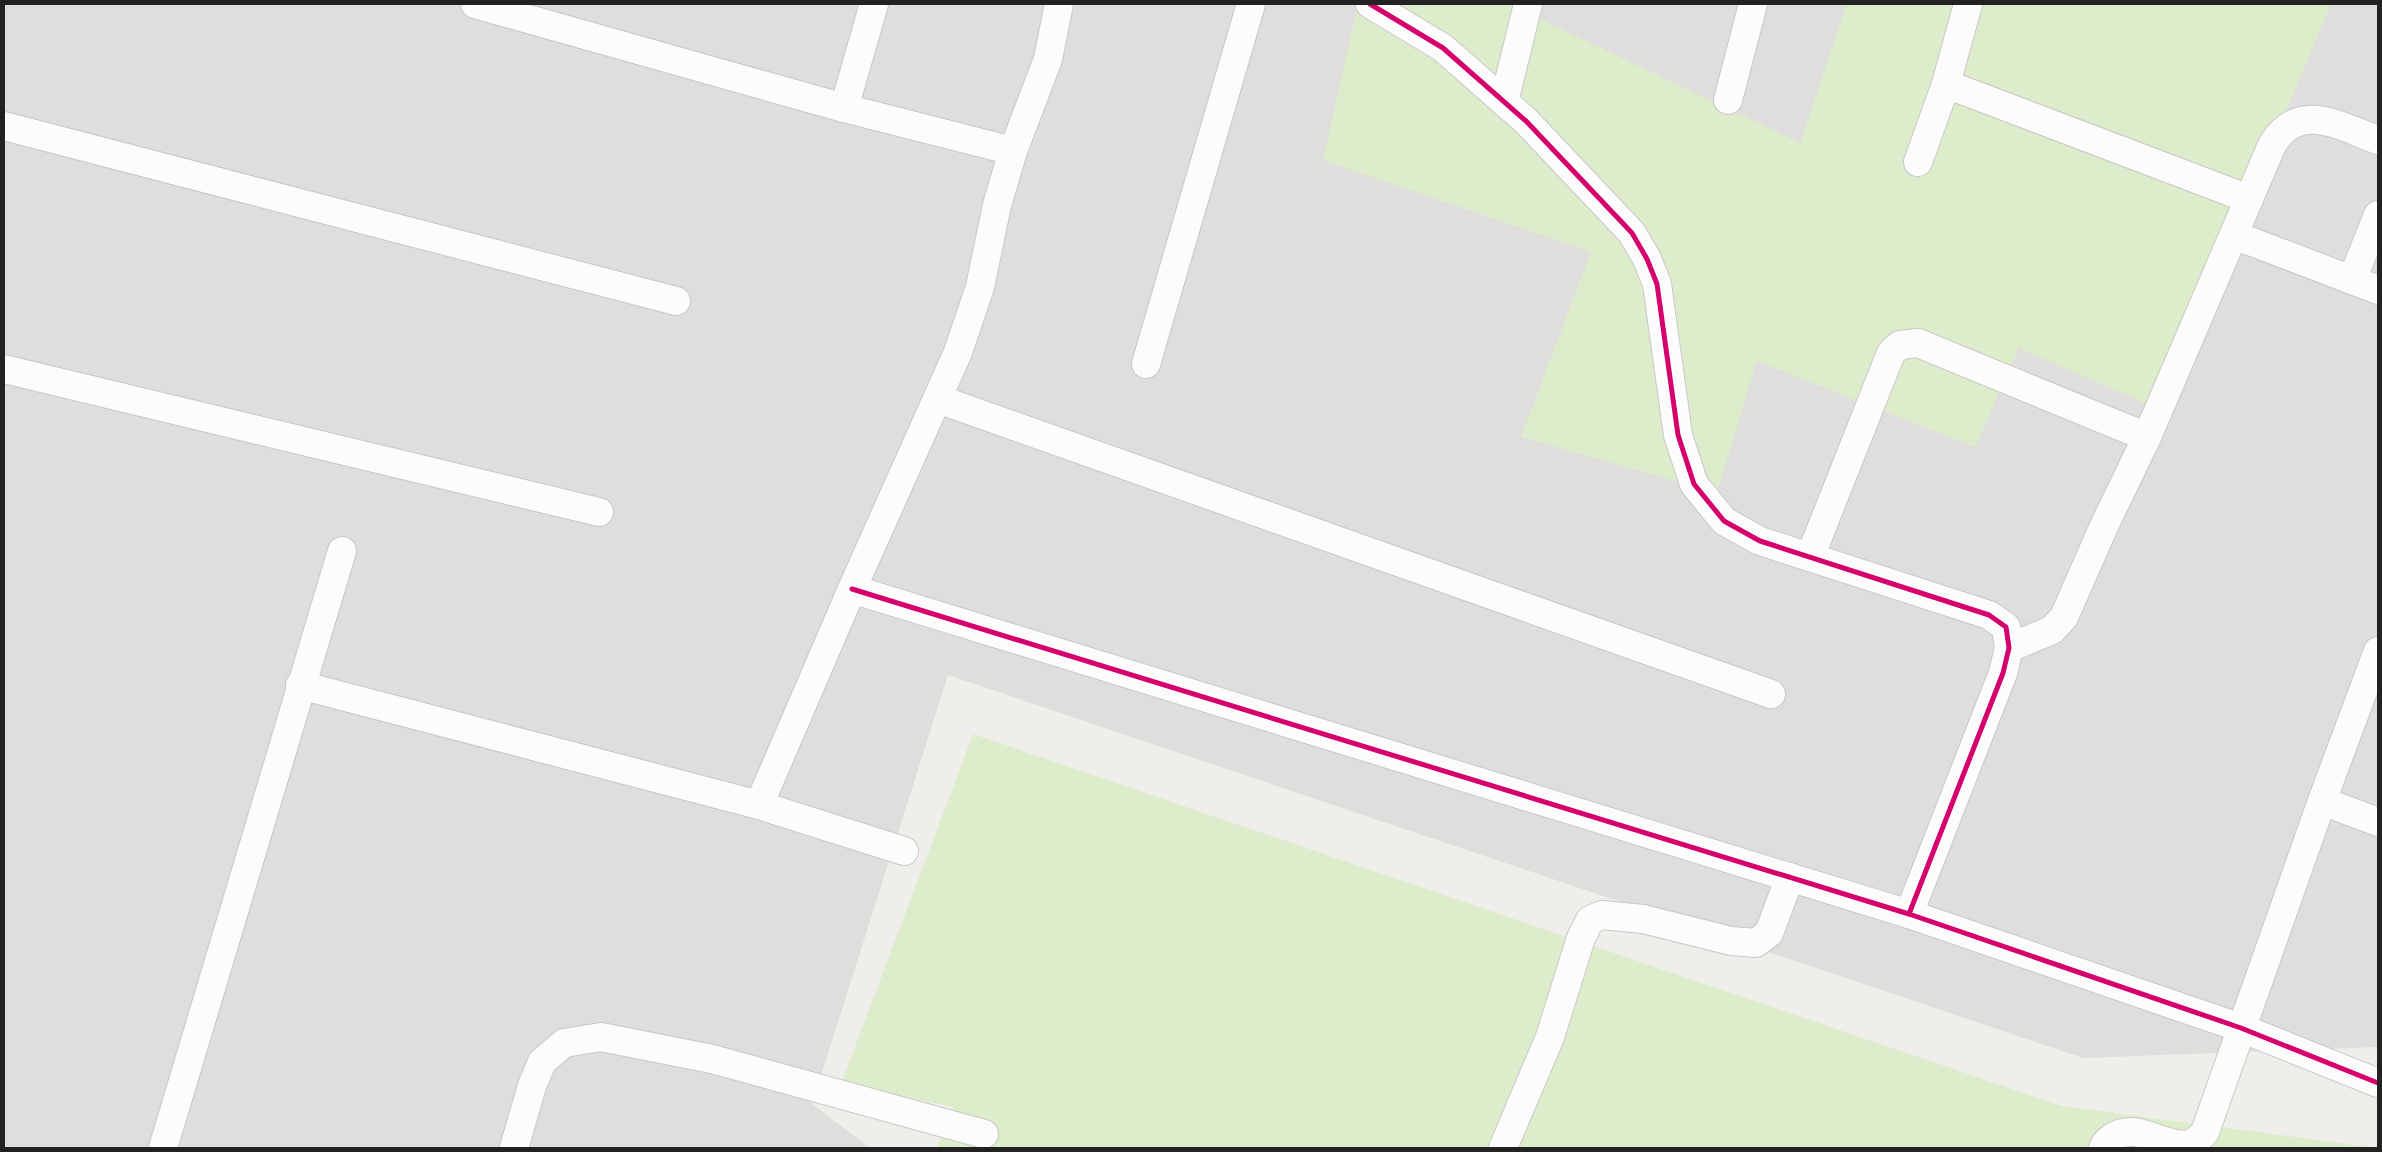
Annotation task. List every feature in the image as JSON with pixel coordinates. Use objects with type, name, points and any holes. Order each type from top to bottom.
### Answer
[{"type":"street","points":[[475,4],[844,108],[1013,150]]},
{"type":"street","points":[[844,108],[874,4]]},
{"type":"street","points":[[759,805],[852,589],[958,352],[980,287],[997,205],[1013,150],[1048,58],[1060,4]]},
{"type":"street","points":[[1146,364],[1251,4]]},
{"type":"street","points":[[1370,4],[1443,48],[1526,121],[1632,233],[1647,259],[1658,293],[1678,435],[1694,484],[1724,521],[1760,541],[1989,615],[2006,628],[2009,648],[2002,674],[1909,914]]},
{"type":"street","points":[[1504,102],[1528,4]]},
{"type":"street","points":[[1728,100],[1753,4]]},
{"type":"street","points":[[1918,162],[1946,84],[1968,4]]},
{"type":"street","points":[[1946,84],[2249,199]]},
{"type":"street","points":[[2009,648],[2052,630],[2064,617],[2104,526],[2147,437],[2272,145],[2281,131],[2292,123],[2307,119],[2327,121],[2378,140]]},
{"type":"street","points":[[4,126],[676,301]]},
{"type":"street","points":[[2352,280],[2378,215]]},
{"type":"street","points":[[2234,235],[2378,290]]},
{"type":"street","points":[[1810,557],[1891,354],[1900,345],[1918,343],[2147,437]]},
{"type":"street","points":[[4,369],[599,512]]},
{"type":"street","points":[[938,400],[1771,694]]},
{"type":"street","points":[[163,1148],[300,685],[342,551]]},
{"type":"street","points":[[852,589],[1909,914],[2241,1028],[2378,1083]]},
{"type":"street","points":[[2103,1148],[2105,1143],[2119,1133],[2138,1133],[2175,1146],[2194,1143],[2205,1132],[2322,801],[2378,651]]},
{"type":"street","points":[[300,685],[759,805],[904,851]]},
{"type":"street","points":[[2322,801],[2378,822]]},
{"type":"street","points":[[1503,1148],[1550,1037],[1580,938],[1590,920],[1602,915],[1643,919],[1731,941],[1756,943],[1769,933],[1790,877]]},
{"type":"street","points":[[514,1148],[532,1086],[542,1062],[564,1043],[601,1037],[712,1059],[984,1134]]},
{"type":"shaded area","points":[[4,4],[2378,4],[2378,1047],[2083,1058],[948,675],[812,1104],[870,1148],[4,1148]]},
{"type":"green space","points":[[1358,4],[1509,4],[1800,143],[1847,4],[2331,4],[2161,410],[2019,348],[1975,447],[1757,361],[1717,493],[1521,437],[1591,252],[1323,160]]},
{"type":"green space","points":[[973,734],[2062,1106],[2378,1148],[937,1148],[953,1107],[841,1084]]},
{"type":"cycle path","points":[[1370,4],[1443,48],[1526,121],[1632,233],[1647,259],[1657,284],[1678,435],[1694,484],[1724,521],[1760,541],[1989,615],[2006,627],[2009,648],[2003,673],[1909,914]]},
{"type":"cycle path","points":[[852,589],[1909,914],[2241,1028],[2378,1083]]}]
